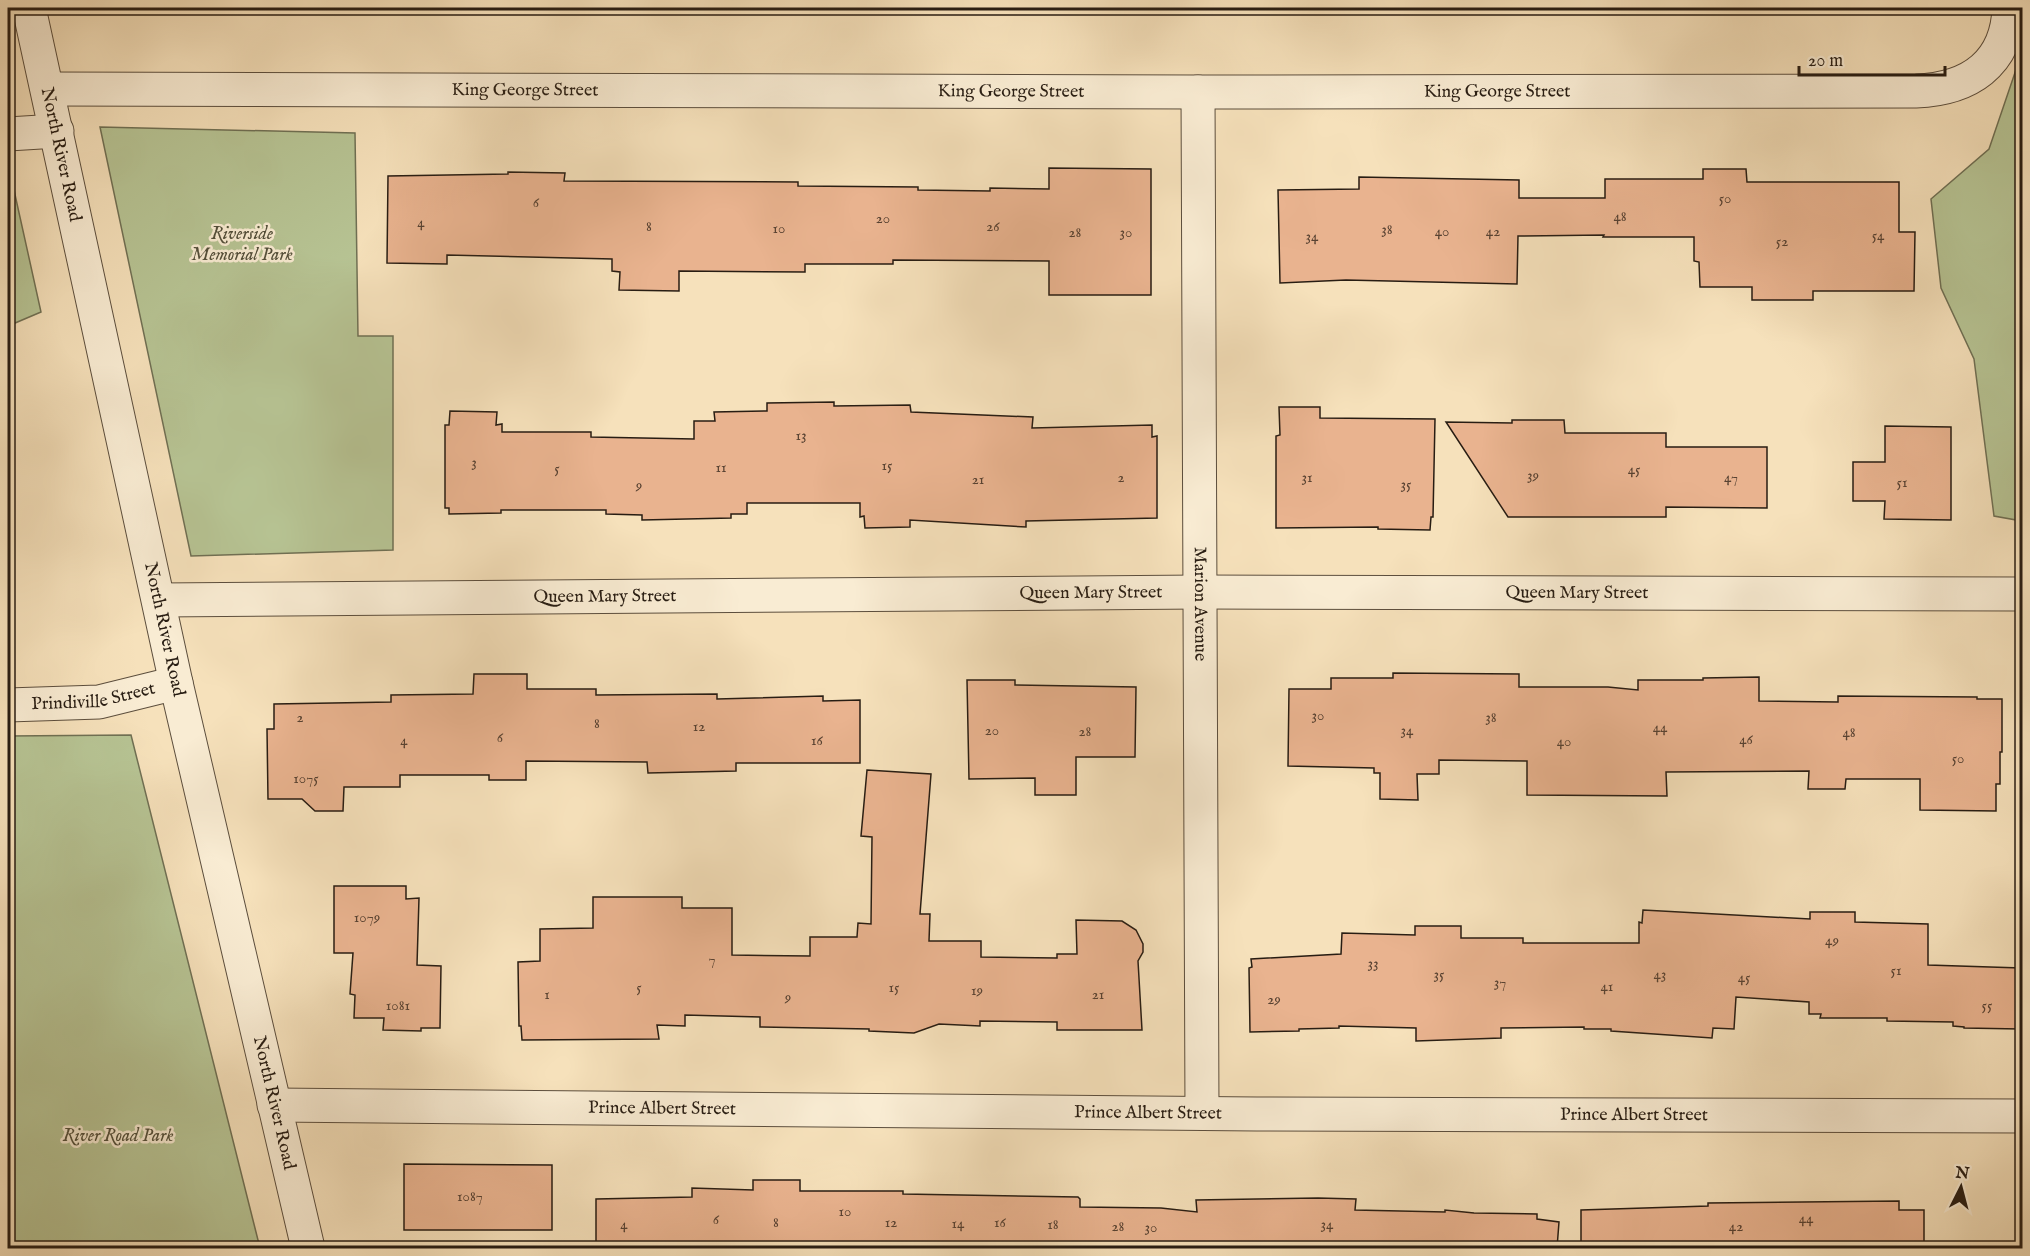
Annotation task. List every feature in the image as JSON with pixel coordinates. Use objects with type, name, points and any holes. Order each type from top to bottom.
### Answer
[{"type":"street","name":"North River Road","points":[[29,8],[176,683],[308,1248]]},
{"type":"street","name":"King George Street","points":[[48,89],[1916,91],[1937,90],[1970,79],[1984,70],[1996,54],[2006,32],[2009,8]]},
{"type":"street","name":"Marion Avenue","points":[[1198,92],[1202,1113]]},
{"type":"street","points":[[8,134],[57,131]]},
{"type":"street","name":"Queen Mary Street","points":[[159,600],[1200,592],[2022,594]]},
{"type":"street","name":"Prindiville Street","points":[[8,705],[99,702],[176,683]]},
{"type":"street","name":"Prince Albert Street","points":[[274,1105],[1202,1113],[2022,1116]]},
{"type":"green space","points":[[2019,8],[2022,8],[2022,521],[1994,516],[1974,359],[1941,288],[1931,199],[1989,149],[2021,55]]},
{"type":"green space","name":"Riverside Memorial Park","points":[[100,127],[355,133],[358,336],[393,336],[393,550],[191,556]]},
{"type":"green space","points":[[8,163],[41,312],[8,326]]},
{"type":"green space","name":"River Road Park","points":[[131,735],[260,1248],[8,1248],[8,736]]},
{"type":"building","points":[[1049,168],[1151,169],[1151,295],[1049,295],[1049,261],[893,260],[893,264],[805,264],[805,272],[679,271],[679,291],[619,290],[620,272],[612,271],[612,259],[447,255],[447,264],[387,263],[388,176],[508,174],[508,172],[565,173],[564,181],[798,182],[798,186],[918,187],[918,190],[990,191],[990,188],[1049,189]]},
{"type":"building","points":[[1703,169],[1746,169],[1747,182],[1899,182],[1899,232],[1915,232],[1914,291],[1813,291],[1813,300],[1752,300],[1752,287],[1700,287],[1699,262],[1694,261],[1694,237],[1603,237],[1604,235],[1518,236],[1517,284],[1346,280],[1280,283],[1278,190],[1359,189],[1359,177],[1519,180],[1519,198],[1605,198],[1605,179],[1703,179]]},
{"type":"building","points":[[834,402],[834,406],[910,405],[911,412],[1033,417],[1032,428],[1152,425],[1152,437],[1157,436],[1157,518],[1026,521],[1026,527],[910,520],[910,527],[865,528],[864,516],[860,517],[860,503],[747,503],[747,514],[731,514],[731,518],[642,520],[642,515],[606,514],[606,510],[501,510],[501,513],[449,514],[449,508],[445,508],[445,425],[449,425],[450,411],[497,412],[496,425],[502,424],[502,432],[591,432],[591,437],[694,439],[694,421],[715,421],[714,412],[767,411],[767,403]]},
{"type":"building","points":[[1279,407],[1320,407],[1320,418],[1435,419],[1433,517],[1431,517],[1430,530],[1378,529],[1378,527],[1276,528],[1276,436],[1280,435]]},
{"type":"building","points":[[1512,420],[1564,420],[1565,433],[1666,433],[1666,447],[1767,447],[1767,508],[1666,507],[1666,517],[1508,517],[1446,422],[1512,423]]},
{"type":"building","points":[[1885,426],[1951,427],[1951,520],[1884,519],[1885,501],[1853,501],[1853,462],[1885,462]]},
{"type":"building","points":[[1393,673],[1519,674],[1519,687],[1608,687],[1638,690],[1638,680],[1759,677],[1759,701],[1838,702],[1838,696],[2002,699],[2002,752],[2000,752],[2000,784],[1996,784],[1996,811],[1920,810],[1920,779],[1846,779],[1845,789],[1808,789],[1809,771],[1666,772],[1667,796],[1527,795],[1527,761],[1439,760],[1439,774],[1417,774],[1418,800],[1380,799],[1380,773],[1374,773],[1374,768],[1288,766],[1289,689],[1331,689],[1331,678],[1393,678]]},
{"type":"building","points":[[474,674],[527,674],[527,689],[596,689],[596,695],[717,694],[717,699],[823,696],[823,701],[860,700],[860,763],[736,763],[736,771],[648,773],[647,762],[526,761],[526,780],[489,780],[489,775],[400,775],[400,787],[344,787],[343,811],[315,811],[302,799],[268,799],[267,729],[274,729],[274,704],[391,702],[391,695],[473,694]]},
{"type":"building","points":[[967,680],[1015,680],[1015,685],[1136,687],[1135,757],[1076,757],[1076,795],[1035,795],[1035,778],[969,779]]},
{"type":"building","points":[[867,770],[931,774],[920,914],[930,914],[929,941],[981,941],[981,957],[1057,958],[1057,954],[1077,954],[1076,920],[1122,921],[1136,930],[1143,944],[1143,952],[1138,961],[1142,1030],[1057,1030],[1057,1022],[980,1021],[980,1026],[939,1024],[914,1033],[869,1031],[869,1029],[760,1027],[760,1017],[685,1015],[685,1026],[657,1025],[659,1039],[522,1040],[521,1026],[519,1026],[518,962],[540,961],[540,929],[593,928],[593,897],[682,897],[682,908],[732,908],[732,955],[810,956],[810,937],[857,937],[858,923],[871,924],[872,837],[861,836]]},
{"type":"building","points":[[334,886],[406,886],[406,899],[419,898],[417,965],[441,966],[440,1028],[421,1028],[421,1031],[383,1030],[384,1018],[354,1018],[355,995],[350,994],[353,953],[334,953]]},
{"type":"building","points":[[1643,910],[1810,919],[1810,912],[1855,912],[1855,922],[1928,924],[1928,965],[2021,968],[2020,1029],[1964,1028],[1953,1026],[1953,1022],[1887,1021],[1887,1018],[1820,1018],[1821,1014],[1809,1014],[1809,1002],[1736,997],[1734,1029],[1713,1028],[1712,1038],[1611,1031],[1611,1029],[1584,1029],[1584,1027],[1501,1028],[1501,1038],[1416,1041],[1416,1028],[1339,1026],[1339,1028],[1299,1029],[1299,1031],[1250,1032],[1249,968],[1252,967],[1251,959],[1341,954],[1342,933],[1415,935],[1415,926],[1461,926],[1461,938],[1523,938],[1523,943],[1639,943],[1639,922],[1642,923]]},
{"type":"building","points":[[404,1164],[552,1165],[552,1230],[404,1230]]},
{"type":"building","points":[[753,1180],[800,1180],[800,1191],[903,1191],[903,1194],[1078,1197],[1080,1207],[1161,1208],[1197,1212],[1196,1200],[1356,1199],[1355,1210],[1445,1212],[1445,1210],[1537,1214],[1537,1219],[1559,1222],[1557,1248],[596,1248],[596,1199],[692,1197],[692,1188],[753,1190]]},
{"type":"building","points":[[1899,1201],[1899,1210],[1924,1210],[1924,1248],[1581,1248],[1581,1210],[1708,1206],[1708,1203]]}]
